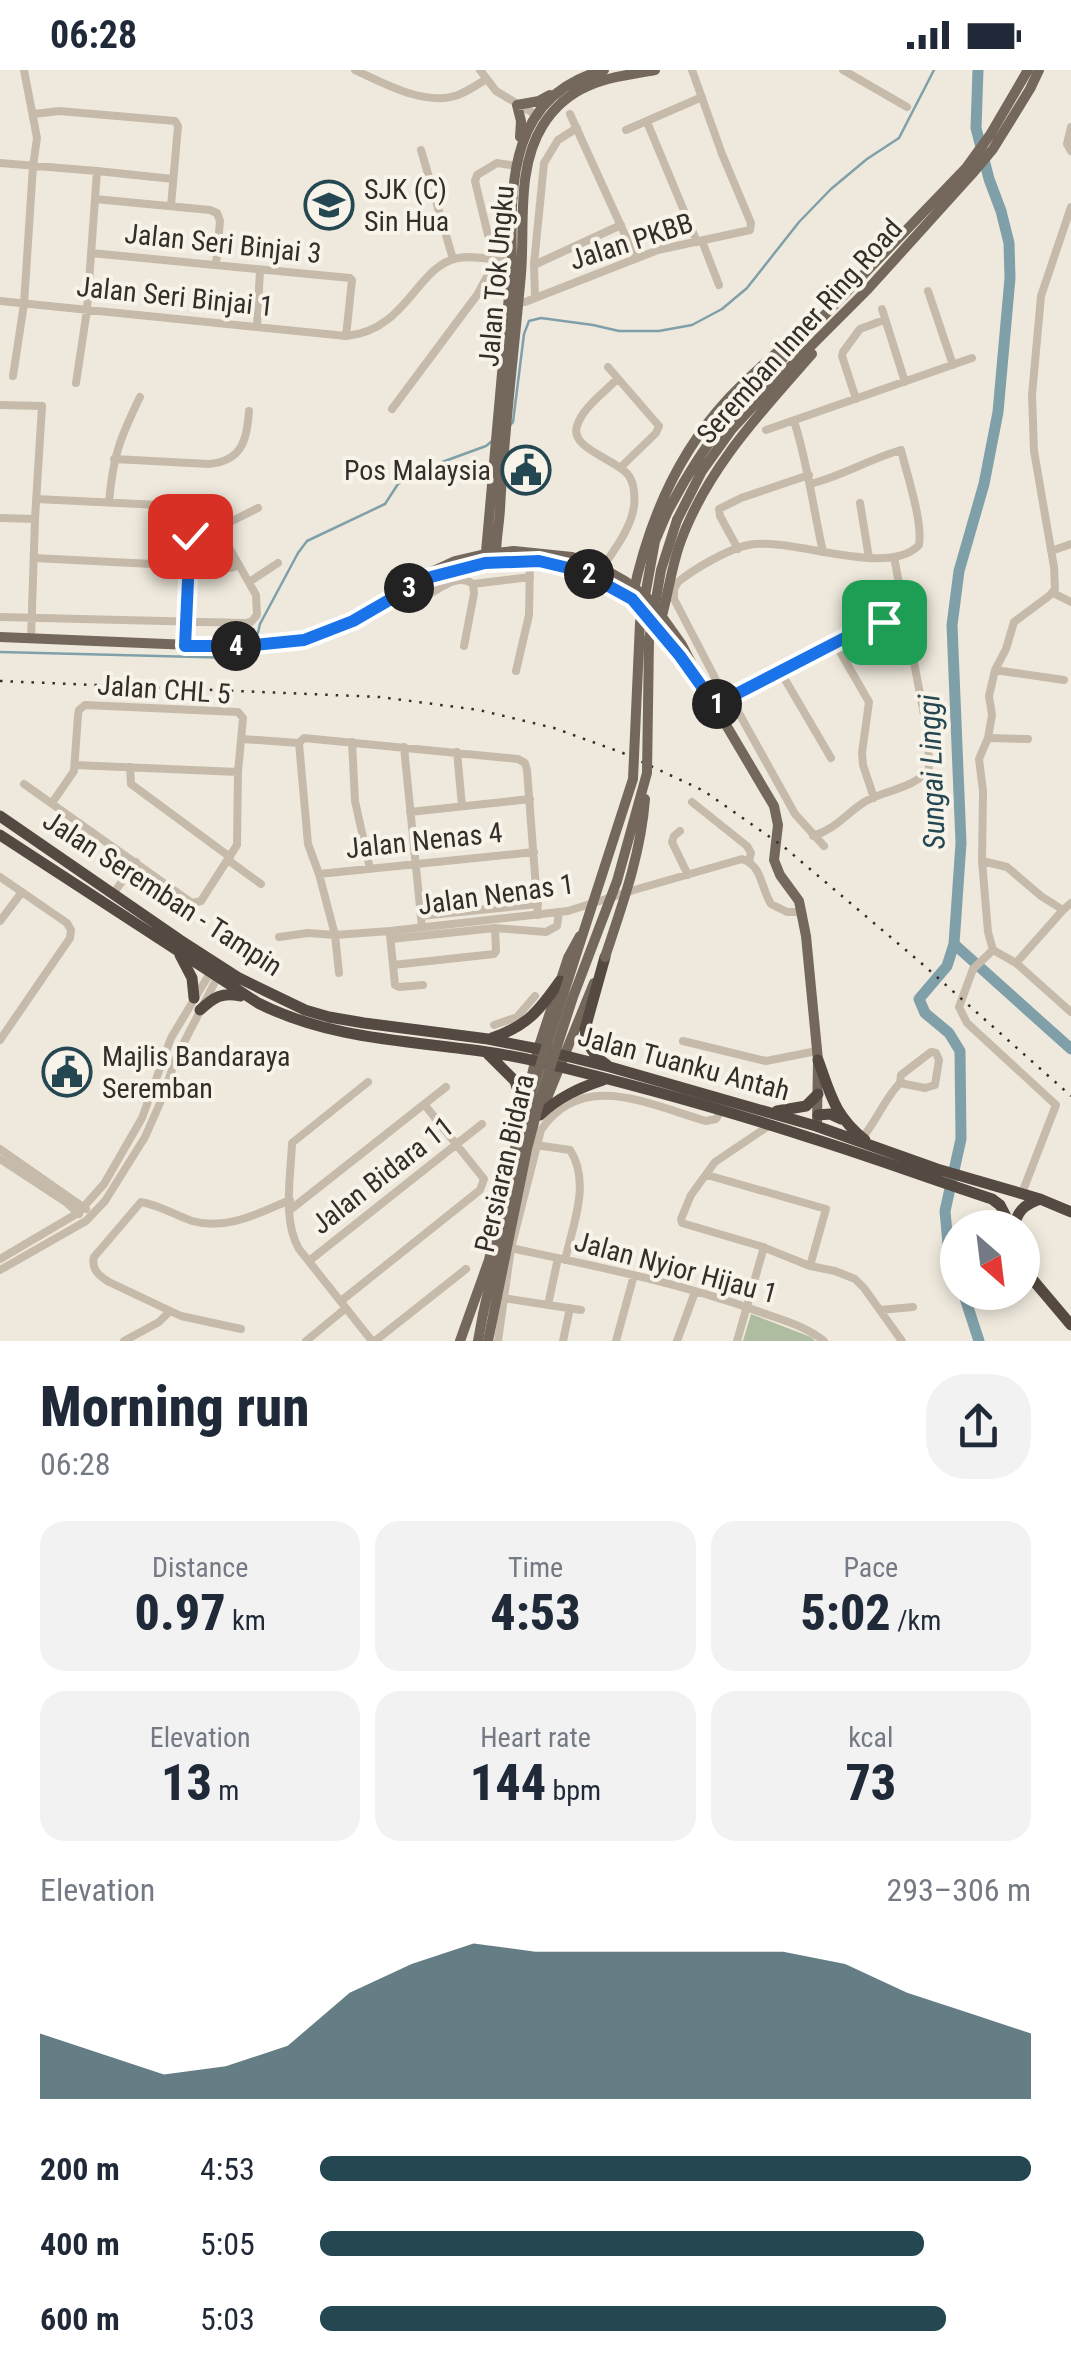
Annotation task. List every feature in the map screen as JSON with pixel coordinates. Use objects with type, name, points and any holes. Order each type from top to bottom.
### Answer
[{"type":"highway","name":"Jalan Seremban - Tampin","points":[[0,816],[239,978],[287,1002],[329,1017],[401,1022],[486,1046]]},
{"type":"highway","name":"Jalan Seremban - Tampin","points":[[0,835],[258,1004],[295,1020],[353,1035],[536,1054]]},
{"type":"highway","points":[[176,949],[192,978],[197,1004],[224,994],[258,1004]]},
{"type":"highway","points":[[540,1115],[555,1101],[609,1073],[594,1054],[585,1029],[605,958]]},
{"type":"highway","points":[[523,1107],[515,1080],[486,1046],[534,1016],[560,981]]},
{"type":"highway","name":"Jalan Tuanku Antah","points":[[536,1054],[768,1111],[868,1142],[936,1174]]},
{"type":"highway","points":[[818,1056],[834,1106],[841,1118],[868,1142]]},
{"type":"highway","name":"Jalan Tuanku Antah","points":[[609,1073],[770,1125],[815,1126],[936,1174],[980,1188],[1040,1199],[1071,1212]]},
{"type":"highway","points":[[768,1111],[806,1106],[818,1094]]},
{"type":"highway","points":[[815,1126],[830,1114],[841,1118]]},
{"type":"highway","name":"Jalan Tuanku Antah","points":[[980,1188],[1003,1210]]},
{"type":"highway","points":[[1020,1210],[1040,1199]]},
{"type":"highway","points":[[1040,1288],[1071,1325]]},
{"type":"main road","name":"Jalan Tok Ungku","points":[[500,432],[522,302],[512,236],[521,148],[564,88],[604,70]]},
{"type":"main road","name":"Jalan Tok Ungku","points":[[490,558],[498,526],[500,432],[528,158],[541,117],[582,88],[608,78],[655,70]]},
{"type":"main road","name":"Seremban Inner Ring Road","points":[[568,996],[586,924],[633,780],[640,623],[655,541],[732,429],[868,289],[969,171],[1028,70]]},
{"type":"main road","name":"Seremban Inner Ring Road","points":[[568,996],[617,880],[647,774],[649,640],[671,517],[688,471],[749,394],[993,149],[1039,70]]},
{"type":"main road","points":[[521,148],[517,104],[539,101],[564,88]]},
{"type":"main road","points":[[633,593],[652,522],[674,474],[710,421],[728,398],[863,276]]},
{"type":"main road","points":[[660,624],[678,548],[698,498],[726,456],[868,289]]},
{"type":"main road","points":[[490,558],[500,432]]},
{"type":"main road","points":[[498,526],[514,551]]},
{"type":"main road","name":"Jalan Tuanku Antah","points":[[0,638],[245,646],[318,636],[353,621],[444,565],[514,551],[572,557],[615,575],[682,645],[703,686]]},
{"type":"main road","name":"Jalan Tuanku Antah","points":[[490,558],[558,564],[633,593]]},
{"type":"main road","points":[[640,563],[644,572],[652,576],[662,576],[674,564]]},
{"type":"main road","points":[[615,575],[640,563]]},
{"type":"main road","name":"Jalan Tuanku Antah","points":[[660,624],[703,686],[723,700],[734,739],[774,806],[778,826],[774,860],[799,901],[812,986],[818,1056],[815,1126]]},
{"type":"main road","name":"Persiaran Bidara","points":[[492,1341],[540,1115],[605,958],[638,850],[647,774]]},
{"type":"main road","name":"Persiaran Bidara","points":[[460,1341],[489,1260],[536,1054],[568,958],[586,924]]},
{"type":"main road","name":"Persiaran Bidara","points":[[478,1341],[532,1090],[568,996]]},
{"type":"main road","name":"Persiaran Bidara","points":[[492,1341],[531,1132],[568,996]]},
{"type":"main road","points":[[548,1017],[560,1028],[577,1021]]},
{"type":"main road","points":[[529,1084],[544,1076],[552,1084]]},
{"type":"street","points":[[13,376],[24,304],[37,138],[24,70]]},
{"type":"street","points":[[356,70],[388,85],[431,97],[459,94],[487,79]]},
{"type":"street","points":[[480,70],[496,90],[541,117]]},
{"type":"street","points":[[626,130],[702,98],[692,70]]},
{"type":"street","points":[[843,70],[907,107]]},
{"type":"street","name":"Jalan PKBB","points":[[522,302],[635,257],[752,228],[702,98]]},
{"type":"street","points":[[34,114],[58,111],[173,120],[178,126],[170,206]]},
{"type":"street","points":[[570,114],[635,257]]},
{"type":"street","points":[[647,122],[719,285]]},
{"type":"street","points":[[1071,126],[1067,144],[1071,150]]},
{"type":"street","points":[[535,298],[534,264],[544,163],[558,140],[577,128]]},
{"type":"street","points":[[422,150],[452,259]]},
{"type":"street","points":[[0,163],[173,179]]},
{"type":"street","points":[[392,409],[477,295],[496,260],[498,238],[488,235],[475,178],[478,172],[496,163],[517,166]]},
{"type":"street","points":[[76,383],[87,310],[97,171]]},
{"type":"street","points":[[95,200],[210,210],[220,221],[216,265]]},
{"type":"street","points":[[1022,1194],[1056,1105],[967,1023],[959,1007],[973,969],[989,953],[979,759],[992,715],[988,696],[1014,622],[1053,592],[1056,581],[1034,450],[1032,395],[1041,296],[1071,207]]},
{"type":"street","points":[[346,336],[365,334],[395,315],[436,268],[452,259],[496,260],[517,266],[534,264],[621,225]]},
{"type":"street","name":"Jalan Seri Binjai 3","points":[[91,253],[351,278],[346,336]]},
{"type":"street","points":[[257,327],[260,270]]},
{"type":"street","points":[[928,291],[953,365]]},
{"type":"street","name":"Jalan Seri Binjai 1","points":[[0,302],[346,336]]},
{"type":"street","points":[[882,310],[904,382]]},
{"type":"street","points":[[856,399],[843,352],[860,329],[884,320]]},
{"type":"street","points":[[766,430],[972,358]]},
{"type":"street","points":[[608,367],[659,426],[656,434],[620,468]]},
{"type":"street","points":[[602,568],[634,509],[632,480],[626,472],[583,445],[576,436],[576,426],[618,380]]},
{"type":"street","points":[[109,502],[119,441],[140,397]]},
{"type":"street","points":[[0,406],[42,406],[31,639]]},
{"type":"street","points":[[114,459],[223,462],[244,443],[249,410]]},
{"type":"street","points":[[794,421],[823,552]]},
{"type":"street","points":[[738,549],[718,509],[741,498],[810,480],[835,478],[868,460],[901,450],[918,518],[919,546],[914,550],[869,558],[757,545],[738,549],[686,576],[674,589],[674,599],[723,700],[749,731],[795,814],[824,846]]},
{"type":"street","points":[[0,616],[245,623],[254,619],[258,610],[256,595],[218,528],[191,509],[36,499]]},
{"type":"street","points":[[860,503],[869,558]]},
{"type":"street","points":[[218,528],[258,508]]},
{"type":"street","points":[[185,646],[191,509]]},
{"type":"street","points":[[0,518],[35,519]]},
{"type":"street","points":[[1051,551],[1071,544]]},
{"type":"street","points":[[814,836],[827,832],[868,800],[918,781],[929,768],[928,736],[894,556]]},
{"type":"street","points":[[34,558],[230,568],[239,564]]},
{"type":"street","points":[[516,671],[529,616],[530,560]]},
{"type":"street","points":[[249,582],[278,562]]},
{"type":"street","points":[[424,594],[461,580],[473,584],[530,578]]},
{"type":"street","points":[[392,598],[398,606],[416,602],[424,594],[424,579]]},
{"type":"street","points":[[464,646],[473,584]]},
{"type":"street","points":[[1053,592],[1071,602]]},
{"type":"street","points":[[723,700],[860,630],[906,616]]},
{"type":"street","points":[[682,645],[695,638]]},
{"type":"street","points":[[834,644],[868,702],[862,753],[874,798]]},
{"type":"street","points":[[995,670],[1064,680]]},
{"type":"street","points":[[780,671],[831,758]]},
{"type":"street","name":"Jalan CHL 5","points":[[75,765],[78,715],[81,708],[90,704],[238,712],[242,718],[242,740]]},
{"type":"street","points":[[734,739],[749,731]]},
{"type":"street","points":[[24,784],[192,903],[201,901],[236,846],[242,740],[298,743],[308,737],[518,759],[528,770],[538,915]]},
{"type":"street","points":[[988,738],[1028,739]]},
{"type":"street","points":[[352,742],[355,802],[370,868]]},
{"type":"street","points":[[298,743],[308,844],[335,936],[339,972]]},
{"type":"street","points":[[404,747],[422,927]]},
{"type":"street","points":[[457,752],[462,806]]},
{"type":"street","points":[[52,803],[75,765],[238,772]]},
{"type":"street","points":[[130,767],[131,784],[262,884]]},
{"type":"street","points":[[410,812],[530,799]]},
{"type":"street","points":[[692,802],[746,846],[751,853],[749,861],[758,872],[771,904],[788,912],[802,912]]},
{"type":"street","points":[[680,831],[672,842],[688,876]]},
{"type":"street","name":"Jalan Nenas 4","points":[[319,874],[534,852]]},
{"type":"street","name":"Jalan Nenas 1","points":[[279,938],[308,933],[390,935],[422,927],[506,924],[559,913],[733,860],[749,861]]},
{"type":"street","points":[[112,894],[136,862]]},
{"type":"street","points":[[982,862],[1007,867],[1041,896],[1067,907],[1016,962]]},
{"type":"street","points":[[0,877],[71,930],[70,938],[0,1040]]},
{"type":"street","points":[[0,919],[22,892]]},
{"type":"street","points":[[420,916],[538,904]]},
{"type":"street","points":[[424,984],[395,985],[390,935],[506,924],[546,932],[557,926],[559,913]]},
{"type":"street","points":[[393,964],[494,954],[495,928]]},
{"type":"street","points":[[989,953],[1016,962],[1071,1012]]},
{"type":"street","points":[[0,1258],[67,1220],[94,1196],[132,1139],[163,1057],[214,975]]},
{"type":"street","points":[[494,1025],[517,1017],[535,996]]},
{"type":"street","points":[[0,1270],[89,1218],[112,1191],[160,1104],[197,1004]]},
{"type":"street","points":[[683,1041],[766,1061],[818,1056]]},
{"type":"street","points":[[868,1142],[904,1072],[936,1052],[939,1060],[935,1086],[900,1083]]},
{"type":"street","points":[[368,1082],[292,1142],[293,1238],[374,1341],[466,1269]]},
{"type":"street","points":[[241,1329],[188,1318],[102,1278],[93,1265],[94,1257],[136,1205],[145,1202],[193,1221],[215,1224],[290,1205],[446,1087]]},
{"type":"street","points":[[492,1341],[534,1145],[553,1115],[588,1096],[619,1096],[706,1121],[716,1119],[721,1111]]},
{"type":"street","points":[[307,1341],[343,1304],[480,1190],[484,1178],[424,1104]]},
{"type":"street","name":"Jalan Bidara 11","points":[[309,1262],[482,1124]]},
{"type":"street","name":"Jalan Tuanku Antah","points":[[764,1247],[682,1224],[681,1219],[691,1196],[715,1162],[770,1125]]},
{"type":"street","points":[[534,1145],[570,1150],[578,1167],[580,1190],[548,1305]]},
{"type":"street","points":[[0,1149],[89,1218]]},
{"type":"street","points":[[0,1158],[72,1202],[94,1196]]},
{"type":"street","points":[[707,1175],[826,1209],[810,1266]]},
{"type":"street","points":[[67,1220],[72,1202]]},
{"type":"street","points":[[736,1341],[764,1247],[855,1279],[902,1341]]},
{"type":"street","name":"Jalan Nyior Hijau 1","points":[[512,1248],[746,1307],[799,1326],[824,1341]]},
{"type":"street","points":[[616,1341],[634,1276]]},
{"type":"street","points":[[677,1341],[694,1292]]},
{"type":"street","points":[[504,1298],[581,1310]]},
{"type":"street","points":[[880,1310],[913,1307]]},
{"type":"street","points":[[563,1341],[570,1308]]},
{"type":"street","points":[[124,1341],[159,1322],[170,1310]]},
{"type":"green space","points":[[751,1314],[811,1337],[815,1341],[743,1341]]},
{"type":"waterway","points":[[509,426],[513,422],[529,321],[541,318],[619,331],[659,331],[692,325],[722,309],[747,288],[799,222],[831,189],[899,138],[934,70]]},
{"type":"waterway","name":"Sungai Linggi","points":[[945,1210],[961,1139],[960,1051],[949,1033],[925,1013],[919,999],[947,966],[954,944],[961,843],[952,625],[959,571],[984,484],[998,412],[1010,278],[1009,243],[976,128],[978,70]]},
{"type":"waterway","points":[[256,641],[260,624],[307,541],[385,504],[398,484],[423,469],[492,441]]},
{"type":"waterway","points":[[0,652],[237,658],[252,655],[253,649]]},
{"type":"waterway","points":[[954,944],[1071,1049]]},
{"type":"waterway","name":"Sungai Linggi","points":[[969,1310],[979,1341]]},
{"type":"railway","points":[[0,681],[380,697],[479,710],[554,728],[623,753],[704,791],[784,847],[1071,1096]]},
{"type":"place","name":"SJK (C) Sin Hua","points":[[329,205]]},
{"type":"place","name":"Pos Malaysia","points":[[526,470]]},
{"type":"place","name":"Majlis Bandaraya Seremban","points":[[67,1072]]},
{"type":"route","points":[[190,536],[185,646],[245,646],[304,640],[353,621],[427,578],[485,563],[539,561],[581,571],[632,599],[715,705],[860,630],[884,622]]}]
